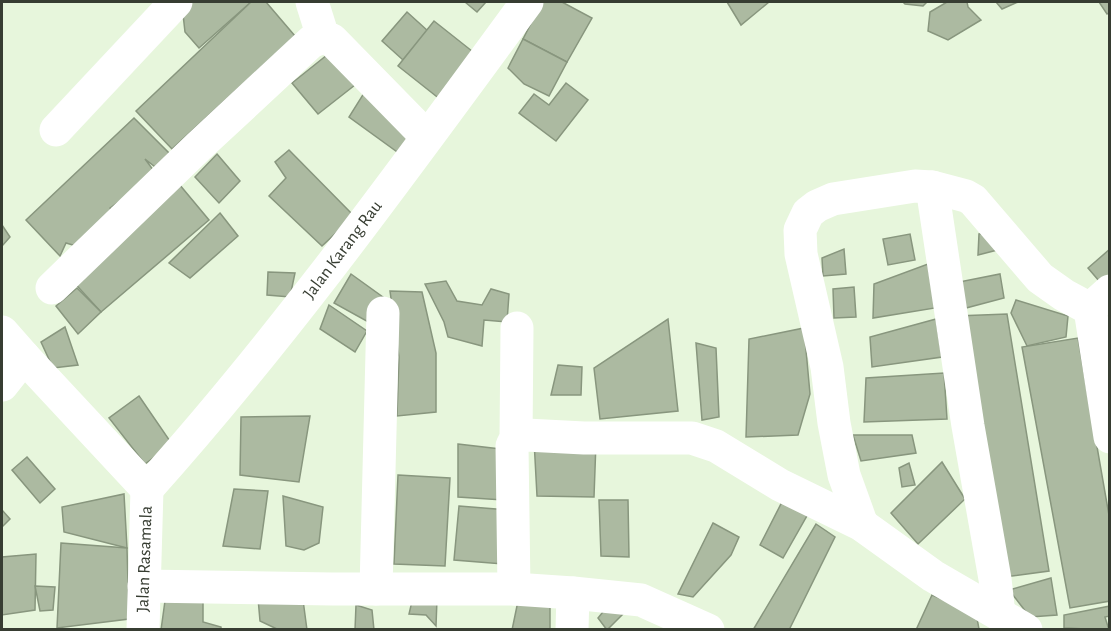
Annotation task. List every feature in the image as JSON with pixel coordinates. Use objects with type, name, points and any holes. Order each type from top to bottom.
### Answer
[{"type":"street","points":[[56,130],[176,2]]},
{"type":"street","points":[[312,2],[323,37]]},
{"type":"street","name":"Jalan Karang Rau","points":[[147,489],[196,434],[323,278],[527,2]]},
{"type":"street","points":[[52,288],[189,155],[302,50],[311,42],[323,37],[332,40],[427,137]]},
{"type":"street","points":[[862,525],[844,475],[822,344],[801,254],[801,230],[808,213],[833,199],[915,186],[932,187],[966,196],[973,200],[1040,278],[1064,295],[1100,300],[1108,419]]},
{"type":"street","points":[[932,187],[968,426],[995,579],[1013,622]]},
{"type":"street","points":[[376,589],[383,313]]},
{"type":"street","points":[[514,589],[512,446],[516,438],[517,328]]},
{"type":"street","points":[[2,332],[147,489]]},
{"type":"street","points":[[2,385],[24,357]]},
{"type":"street","points":[[516,438],[526,435],[584,438],[692,438],[716,446],[780,485],[862,525],[933,576],[1013,622]]},
{"type":"street","name":"Jalan Rasamala","points":[[143,630],[147,489]]},
{"type":"street","points":[[144,586],[514,589],[573,593],[641,600],[708,630]]},
{"type":"street","points":[[572,630],[573,593]]},
{"type":"building","points":[[186,2],[251,2],[199,48],[185,32],[182,5]]},
{"type":"building","points":[[251,2],[266,2],[295,36],[172,149],[136,111]]},
{"type":"building","points":[[465,2],[486,2],[477,12]]},
{"type":"building","points":[[542,2],[562,2],[592,18],[567,62],[523,39]]},
{"type":"building","points":[[727,2],[769,2],[741,25]]},
{"type":"building","points":[[903,2],[927,2],[923,6]]},
{"type":"building","points":[[947,2],[967,2],[968,7],[981,20],[948,40],[928,31],[930,12]]},
{"type":"building","points":[[996,2],[1018,2],[1002,9]]},
{"type":"building","points":[[1099,2],[1110,2],[1110,12],[1107,14]]},
{"type":"building","points":[[407,12],[428,31],[403,60],[382,41]]},
{"type":"building","points":[[434,21],[477,55],[441,100],[398,66]]},
{"type":"building","points":[[523,39],[567,62],[549,96],[524,84],[508,68]]},
{"type":"building","points":[[327,55],[355,85],[318,114],[292,83]]},
{"type":"building","points":[[566,83],[588,100],[556,141],[519,113],[534,94],[549,105]]},
{"type":"building","points":[[364,93],[415,134],[400,154],[349,117]]},
{"type":"building","points":[[134,118],[174,158],[159,170],[145,159],[157,175],[110,208],[117,215],[76,246],[66,243],[60,256],[26,220]]},
{"type":"building","points":[[289,150],[354,216],[322,246],[269,196],[286,178],[275,162]]},
{"type":"building","points":[[217,154],[240,181],[219,203],[195,177]]},
{"type":"building","points":[[174,178],[209,220],[101,312],[69,277]]},
{"type":"building","points":[[220,213],[238,236],[190,278],[169,263]]},
{"type":"building","points":[[2,225],[10,237],[2,246]]},
{"type":"building","points":[[995,232],[1009,247],[978,255],[979,234]]},
{"type":"building","points":[[910,234],[915,260],[888,265],[883,239]]},
{"type":"building","points":[[844,249],[846,274],[823,276],[822,258]]},
{"type":"building","points":[[1110,249],[1110,283],[1105,288],[1088,268]]},
{"type":"building","points":[[928,264],[935,308],[873,318],[874,284]]},
{"type":"building","points":[[268,272],[295,273],[290,297],[267,295]]},
{"type":"building","points":[[351,274],[387,300],[372,324],[334,303]]},
{"type":"building","points":[[1000,274],[1004,298],[966,308],[959,282]]},
{"type":"building","points":[[446,281],[457,301],[482,305],[491,289],[509,294],[507,322],[484,320],[482,346],[448,337],[444,322],[425,284]]},
{"type":"building","points":[[854,287],[856,317],[834,318],[833,289]]},
{"type":"building","points":[[77,288],[101,312],[78,334],[56,306]]},
{"type":"building","points":[[390,291],[422,292],[436,353],[436,412],[397,416],[399,357]]},
{"type":"building","points":[[1016,300],[1068,316],[1066,337],[1027,346],[1011,313]]},
{"type":"building","points":[[329,305],[367,331],[355,352],[320,329]]},
{"type":"building","points":[[1007,314],[1049,571],[1004,577],[956,316]]},
{"type":"building","points":[[668,319],[678,411],[600,419],[594,368]]},
{"type":"building","points":[[936,319],[942,357],[872,367],[870,337]]},
{"type":"building","points":[[65,327],[78,365],[53,368],[41,342]]},
{"type":"building","points":[[804,328],[810,394],[798,435],[746,437],[749,339]]},
{"type":"building","points":[[1078,338],[1110,521],[1110,601],[1070,608],[1022,347]]},
{"type":"building","points":[[696,343],[716,348],[719,417],[702,420]]},
{"type":"building","points":[[558,365],[582,367],[581,395],[551,395]]},
{"type":"building","points":[[944,373],[947,419],[864,422],[866,378]]},
{"type":"building","points":[[139,396],[172,444],[145,464],[109,418]]},
{"type":"building","points":[[310,416],[299,482],[240,475],[241,417]]},
{"type":"building","points":[[853,435],[912,435],[916,453],[861,461]]},
{"type":"building","points":[[534,440],[596,442],[594,497],[537,496]]},
{"type":"building","points":[[458,444],[509,450],[503,500],[458,497]]},
{"type":"building","points":[[27,457],[55,489],[40,503],[12,470]]},
{"type":"building","points":[[942,462],[965,499],[918,544],[891,513]]},
{"type":"building","points":[[909,463],[915,485],[902,487],[899,468]]},
{"type":"building","points":[[398,475],[450,478],[445,566],[394,564]]},
{"type":"building","points":[[234,489],[268,491],[260,549],[223,546]]},
{"type":"building","points":[[124,494],[127,548],[64,532],[62,507]]},
{"type":"building","points":[[786,494],[812,507],[783,558],[760,545]]},
{"type":"building","points":[[283,496],[323,507],[319,543],[304,550],[286,546]]},
{"type":"building","points":[[599,500],[628,500],[629,557],[601,556]]},
{"type":"building","points":[[459,506],[508,510],[503,564],[454,560]]},
{"type":"building","points":[[2,510],[10,519],[2,527]]},
{"type":"building","points":[[713,523],[739,537],[731,555],[693,597],[678,594]]},
{"type":"building","points":[[816,524],[835,537],[789,630],[753,630]]},
{"type":"building","points":[[61,543],[127,548],[129,619],[57,628]]},
{"type":"building","points":[[36,554],[35,610],[2,615],[2,557]]},
{"type":"building","points":[[1051,578],[1057,615],[1030,617],[1009,590]]},
{"type":"building","points":[[35,586],[55,587],[53,610],[40,611]]},
{"type":"building","points":[[932,595],[976,613],[979,629],[916,630]]},
{"type":"building","points":[[413,597],[437,599],[436,626],[426,615],[409,614]]},
{"type":"building","points":[[258,598],[303,600],[307,630],[279,630],[260,621]]},
{"type":"building","points":[[550,600],[550,630],[512,630],[518,601]]},
{"type":"building","points":[[165,601],[203,601],[203,622],[221,627],[221,630],[161,630]]},
{"type":"building","points":[[611,602],[623,614],[607,630],[598,618]]},
{"type":"building","points":[[356,605],[372,610],[374,630],[355,630]]},
{"type":"building","points":[[1110,606],[1110,616],[1105,617],[1109,630],[1064,628],[1064,615]]}]
